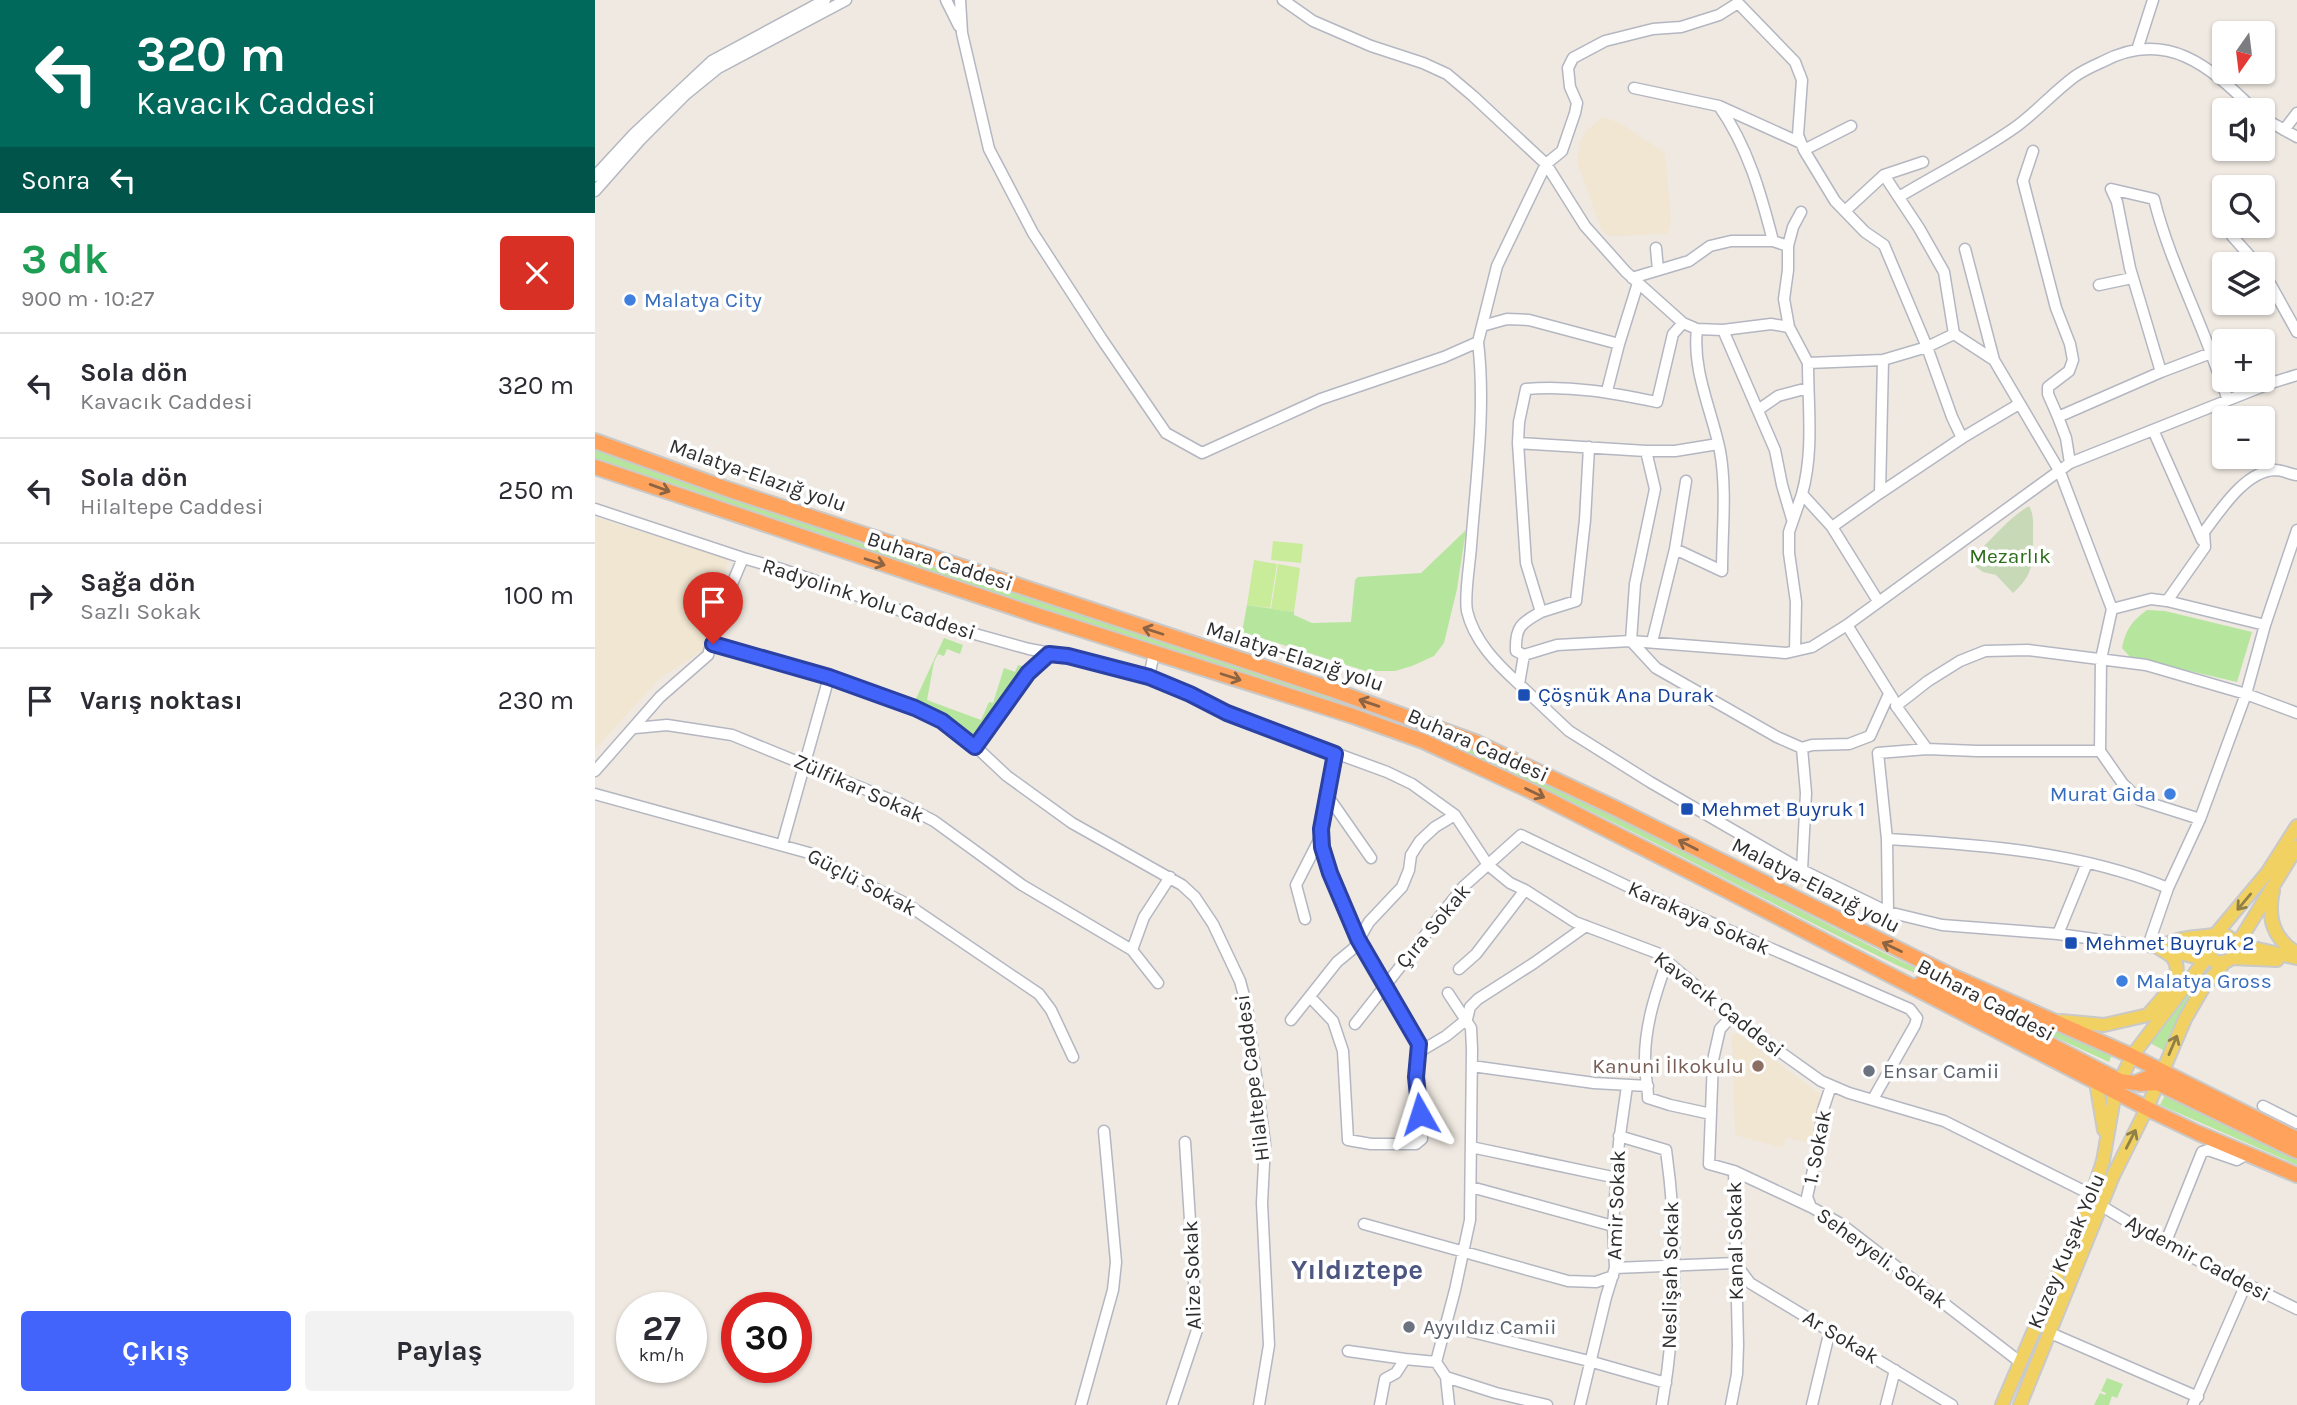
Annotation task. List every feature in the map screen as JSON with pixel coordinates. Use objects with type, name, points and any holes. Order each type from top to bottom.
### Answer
[{"type":"highway","name":"Malatya-Elazığ yolu","points":[[595,441],[727,489],[1330,689],[1475,742],[1603,802],[1869,936],[2128,1054],[2162,1081],[2297,1139]]},
{"type":"highway","name":"Buhara Caddesi","points":[[595,467],[748,520],[1423,741],[1601,826],[2097,1082],[2116,1083],[2150,1110],[2297,1175]]},
{"type":"highway","points":[[1905,981],[1940,987],[2116,1083],[2162,1081],[2297,1151]]},
{"type":"highway","points":[[2116,1083],[2128,1054]]},
{"type":"highway","points":[[2150,1110],[2162,1081]]},
{"type":"main road","points":[[2297,826],[2267,873],[2208,942],[2209,956],[2215,962],[2297,957]]},
{"type":"main road","points":[[2162,1081],[2185,1019],[2203,988],[2235,954],[2235,944],[2297,847]]},
{"type":"main road","points":[[2277,878],[2272,894],[2271,925],[2280,940],[2297,957]]},
{"type":"main road","points":[[2153,947],[2182,939],[2225,934],[2235,944],[2297,957]]},
{"type":"main road","points":[[2148,1015],[2173,984],[2176,969],[2173,958],[2153,947]]},
{"type":"main road","points":[[2153,947],[2199,958],[2209,956]]},
{"type":"main road","points":[[2128,1054],[2209,956]]},
{"type":"main road","points":[[2051,1020],[2104,1025],[2148,1015],[2169,1007]]},
{"type":"main road","points":[[2097,1082],[2106,1146]]},
{"type":"main road","name":"Kuzey Kuşak Yolu","points":[[2020,1405],[2096,1200],[2116,1083]]},
{"type":"main road","name":"Kuzey Kuşak Yolu","points":[[2002,1405],[2096,1200],[2150,1110]]},
{"type":"street","points":[[595,176],[634,134],[712,61],[825,0]]},
{"type":"street","points":[[595,191],[641,139],[686,94],[717,68],[846,0]]},
{"type":"street","points":[[946,0],[962,33]]},
{"type":"street","points":[[960,0],[962,33],[989,149],[1033,233],[1166,433],[1202,453],[1321,399],[1444,357],[1478,342]]},
{"type":"street","points":[[1283,0],[1313,21],[1447,74],[1546,164],[1585,226],[1635,280],[1683,323],[1697,329],[1723,330],[1771,324],[1789,327]]},
{"type":"street","points":[[2137,50],[2153,0]]},
{"type":"street","points":[[1962,438],[1884,245],[1865,232],[1835,201],[1802,146],[1798,135],[1802,80],[1795,62],[1737,2],[1719,15],[1681,27],[1653,29],[1605,41],[1573,58],[1568,68],[1570,87],[1577,103],[1575,113],[1562,151],[1546,164],[1497,266],[1478,342],[1481,362],[1479,456],[1467,610],[1479,639],[1495,663],[1569,731],[1650,782],[1802,870],[1888,912],[1942,925],[2059,934],[2153,947],[2168,888],[2200,819],[2246,694],[2265,625],[2297,530]]},
{"type":"street","points":[[1899,197],[2017,126],[2076,75],[2118,53],[2149,48],[2183,54],[2206,67],[2242,98]]},
{"type":"street","points":[[1634,88],[1719,106],[1802,146],[1851,126]]},
{"type":"street","points":[[1719,106],[1746,153],[1761,192],[1773,241]]},
{"type":"street","points":[[2284,130],[2297,113]]},
{"type":"street","points":[[2275,125],[2297,137]]},
{"type":"street","points":[[2033,151],[2023,181],[2056,308],[2070,344],[2073,360],[2069,371],[2048,387],[2047,394],[2066,438],[2070,463]]},
{"type":"street","points":[[1845,211],[1884,176],[1923,162]]},
{"type":"street","points":[[1884,176],[1944,272],[1954,334],[1994,360]]},
{"type":"street","points":[[2161,372],[2133,278],[2117,202],[2111,189],[2154,199],[2168,251],[2195,310],[2228,400]]},
{"type":"street","points":[[1795,651],[1796,602],[1789,532],[1806,479],[1811,439],[1808,363],[1789,327],[1784,299],[1788,246],[1793,227],[1801,212]]},
{"type":"street","points":[[2234,238],[2246,252]]},
{"type":"street","points":[[1635,280],[1689,261],[1710,246],[1731,241],[1773,241],[1788,246]]},
{"type":"street","points":[[1656,248],[1658,270]]},
{"type":"street","points":[[1965,249],[1994,360],[2060,472],[2112,609],[2101,659],[2100,751],[2123,784],[2140,800],[2200,819]]},
{"type":"street","points":[[2099,285],[2133,278]]},
{"type":"street","points":[[1607,391],[1635,280]]},
{"type":"street","points":[[2275,292],[2297,331]]},
{"type":"street","points":[[1482,326],[1507,319],[1529,320],[1619,344]]},
{"type":"street","points":[[1541,612],[1526,563],[1518,443],[1526,389],[1607,391],[1657,402],[1673,334],[1683,323]]},
{"type":"street","points":[[1675,549],[1721,571],[1723,482],[1718,444],[1700,377],[1697,329]]},
{"type":"street","points":[[1723,330],[1775,450],[1792,520]]},
{"type":"street","points":[[1808,363],[1883,360],[1927,347],[1954,334]]},
{"type":"street","points":[[2058,417],[2211,353]]},
{"type":"street","points":[[1880,493],[1883,360]]},
{"type":"street","points":[[1589,447],[1585,520],[1576,601],[1541,612],[1523,622],[1515,635],[1516,651],[1524,655],[1557,645],[1631,641],[1786,653],[1812,647],[1847,625],[2070,463],[2297,375]]},
{"type":"street","points":[[1758,410],[1778,396],[1808,388]]},
{"type":"street","points":[[1832,527],[1962,438],[2019,404]]},
{"type":"street","points":[[2153,430],[2205,547]]},
{"type":"street","points":[[1518,443],[1646,451],[1675,451],[1718,444]]},
{"type":"street","points":[[1646,451],[1655,489],[1635,584],[1631,641],[1656,667],[1777,737],[1803,748],[1812,745],[1849,744],[1870,736],[1889,694]]},
{"type":"street","points":[[2167,600],[2205,547],[2204,533],[2238,487],[2273,470],[2297,475]]},
{"type":"street","points":[[1652,642],[1675,549],[1686,481]]},
{"type":"street","points":[[1802,494],[1832,527],[1878,601]]},
{"type":"street","points":[[595,509],[743,558]]},
{"type":"street","name":"Radyolink Yolu Caddesi","points":[[595,771],[660,697],[708,655],[724,603],[743,558],[939,624],[1049,654]]},
{"type":"street","points":[[2112,609],[2151,599],[2167,600],[2265,625]]},
{"type":"street","points":[[1847,625],[1896,706],[1927,749]]},
{"type":"street","name":"Hilaltepe Caddesi","points":[[713,644],[829,677],[922,711],[954,729],[1007,776],[1072,823],[1170,877],[1195,897],[1213,924],[1240,981],[1247,1007],[1265,1144],[1262,1203],[1269,1345],[1259,1405]]},
{"type":"street","points":[[1896,706],[1960,661],[1985,651],[2028,650],[2147,665],[2246,694],[2297,713]]},
{"type":"street","points":[[1149,677],[1154,653]]},
{"type":"street","points":[[975,747],[1028,673],[1049,654]]},
{"type":"street","name":"Kavacık Caddesi","points":[[1049,654],[1068,656],[1149,677],[1227,713],[1387,772],[1412,784],[1455,815],[1488,865],[1510,883],[1558,913],[1585,926],[1657,953],[1779,1052],[1831,1086],[1944,1121],[2096,1200]]},
{"type":"street","points":[[1519,684],[1524,655]]},
{"type":"street","points":[[782,845],[829,677]]},
{"type":"street","name":"Zülfikar Sokak","points":[[635,728],[667,725],[732,735],[921,813],[961,839],[1022,886],[1132,950],[1159,983]]},
{"type":"street","points":[[1870,736],[1878,753],[1887,839],[1888,912]]},
{"type":"street","points":[[1802,870],[1806,793],[1803,748]]},
{"type":"street","points":[[1878,753],[1927,749],[2100,751]]},
{"type":"street","points":[[1305,919],[1296,885],[1320,838],[1335,754]]},
{"type":"street","name":"Güçlü Sokak","points":[[595,794],[809,853],[905,903],[1033,989],[1051,1010],[1073,1057]]},
{"type":"street","points":[[1327,795],[1371,858]]},
{"type":"street","points":[[1291,1020],[1337,962],[1354,948],[1369,922],[1402,887],[1412,855],[1420,841],[1435,827],[1455,815]]},
{"type":"street","name":"Karakaya Sokak","points":[[1488,865],[1521,835],[1626,886],[1910,1009],[1917,1018],[1915,1025],[1873,1099]]},
{"type":"street","points":[[1310,997],[1333,1021],[1343,1051],[1348,1140],[1371,1144],[1416,1144],[1422,1139],[1416,1077],[1419,1044],[1358,939],[1330,873],[1320,838]]},
{"type":"street","points":[[1887,839],[2011,849],[2140,876],[2168,888]]},
{"type":"street","points":[[2059,934],[2087,863]]},
{"type":"street","name":"Çıra Sokak","points":[[1355,1024],[1463,887],[1488,865]]},
{"type":"street","points":[[1132,950],[1144,917],[1170,877]]},
{"type":"street","points":[[1459,969],[1476,954],[1525,890]]},
{"type":"street","points":[[1419,1052],[1446,1036],[1467,1019],[1470,1007],[1478,999],[1585,926]]},
{"type":"street","points":[[1667,961],[1652,1004],[1647,1030],[1645,1065],[1648,1098],[1711,1114]]},
{"type":"street","points":[[1448,993],[1471,1028],[1472,1066],[1470,1220],[1436,1362],[1446,1377],[1449,1405]]},
{"type":"street","name":"Kanal Sokak","points":[[1731,1405],[1737,1374],[1738,1345],[1734,1171],[1709,1164],[1716,1049],[1720,1029],[1732,1016]]},
{"type":"street","points":[[1472,1066],[1627,1086],[1648,1086]]},
{"type":"street","name":"Amir Sokak","points":[[1580,1405],[1589,1361],[1614,1272],[1613,1226],[1619,1136],[1627,1086]]},
{"type":"street","name":"1. Sokak","points":[[1811,1207],[1807,1197],[1823,1110],[1831,1086]]},
{"type":"street","points":[[2263,1106],[2297,1123]]},
{"type":"street","points":[[1081,1405],[1115,1277],[1104,1131]]},
{"type":"street","name":"Neslişah Sokak","points":[[1619,1136],[1666,1150],[1672,1195],[1675,1265],[1674,1305],[1662,1405]]},
{"type":"street","name":"Alize Sokak","points":[[1172,1405],[1197,1330],[1185,1142]]},
{"type":"street","points":[[1471,1147],[1617,1178]]},
{"type":"street","points":[[2165,1244],[2202,1152],[2208,1150],[2237,1160],[2247,1154]]},
{"type":"street","name":"Seheryeli. Sokak","points":[[1734,1171],[1841,1224],[2020,1362]]},
{"type":"street","points":[[1471,1187],[1613,1226]]},
{"type":"street","name":"Aydemir Caddesi","points":[[2096,1200],[2165,1244],[2297,1309]]},
{"type":"street","points":[[1364,1224],[1568,1282],[1596,1282],[1614,1272],[1675,1265],[1735,1263]]},
{"type":"street","name":"Ar Sokak","points":[[1735,1263],[1750,1283],[1952,1405]]},
{"type":"street","points":[[2048,1332],[2195,1401],[2246,1283]]},
{"type":"street","points":[[1444,1325],[1666,1383]]},
{"type":"street","points":[[1812,1405],[1830,1330]]},
{"type":"street","points":[[1348,1350],[1436,1362]]},
{"type":"street","points":[[1380,1405],[1385,1379],[1396,1373],[1405,1359]]},
{"type":"street","points":[[1886,1405],[1895,1370]]},
{"type":"street","points":[[1446,1377],[1484,1390],[1547,1405]]},
{"type":"shaded area","points":[[1602,118],[1623,125],[1665,153],[1671,220],[1667,234],[1609,236],[1602,231],[1577,162],[1580,141],[1586,131]]},
{"type":"shaded area","points":[[595,517],[728,559],[705,649],[659,679],[595,749]]},
{"type":"shaded area","name":"Kanuni İlkokulu","points":[[1737,1033],[1823,1096],[1813,1143],[1786,1138],[1783,1148],[1735,1135],[1732,1035]]},
{"type":"green space","points":[[595,445],[635,462],[869,546],[1331,696],[1462,743],[1888,955],[2112,1054],[2109,1062],[1890,962],[1526,780],[1404,727],[868,553],[683,487],[595,460]]},
{"type":"green space","name":"Mezarlık","points":[[2029,506],[2033,522],[2031,566],[2025,579],[2013,593],[1996,575],[1983,572],[1968,561],[2012,518]]},
{"type":"green space","points":[[1466,530],[1457,589],[1444,643],[1434,656],[1395,671],[1366,671],[1242,632],[1247,605],[1294,612],[1294,615],[1312,623],[1351,622],[1355,580],[1358,577],[1421,573]]},
{"type":"green space","points":[[1273,541],[1303,544],[1301,563],[1271,560]]},
{"type":"green space","points":[[1254,560],[1277,564],[1270,608],[1247,605]]},
{"type":"green space","points":[[1278,564],[1300,568],[1294,612],[1271,609]]},
{"type":"green space","points":[[2147,610],[2165,611],[2252,632],[2237,682],[2130,657],[2122,648],[2125,636],[2134,622]]},
{"type":"green space","points":[[944,638],[963,645],[960,654],[947,649],[944,656],[938,654],[927,700],[981,720],[989,702],[993,703],[1004,668],[1015,672],[1018,665],[1026,667],[972,738],[944,716],[914,703]]},
{"type":"green space","points":[[2209,960],[2218,962],[2187,1004],[2165,1051],[2150,1043],[2175,1011]]},
{"type":"green space","points":[[2166,1093],[2297,1157],[2297,1165],[2160,1105]]},
{"type":"green space","points":[[2107,1378],[2123,1384],[2117,1398],[2112,1396],[2109,1405],[2094,1405],[2100,1393],[2106,1393],[2101,1391]]},
{"type":"place","name":"Malatya City","points":[[630,300]]},
{"type":"place","name":"Çöşnük Ana Durak","points":[[1524,695]]},
{"type":"place","name":"Murat Gida","points":[[2170,794]]},
{"type":"place","name":"Mehmet Buyruk 1","points":[[1687,809]]},
{"type":"place","name":"Mehmet Buyruk 2","points":[[2071,943]]},
{"type":"place","name":"Malatya Gross","points":[[2122,981]]},
{"type":"place","name":"Kanuni İlkokulu","points":[[1758,1066]]},
{"type":"place","name":"Ensar Camii","points":[[1869,1071]]},
{"type":"place","name":"Ayyıldız Camii","points":[[1409,1327]]},
{"type":"district","name":"Yıldıztepe","points":[[1357,1269]]},
{"type":"route","points":[[713,644],[829,677],[915,708],[942,721],[975,747],[1028,673],[1049,654],[1068,656],[1149,677],[1227,713],[1335,754],[1321,829],[1322,847],[1358,939],[1419,1044],[1416,1077],[1420,1114]]}]
